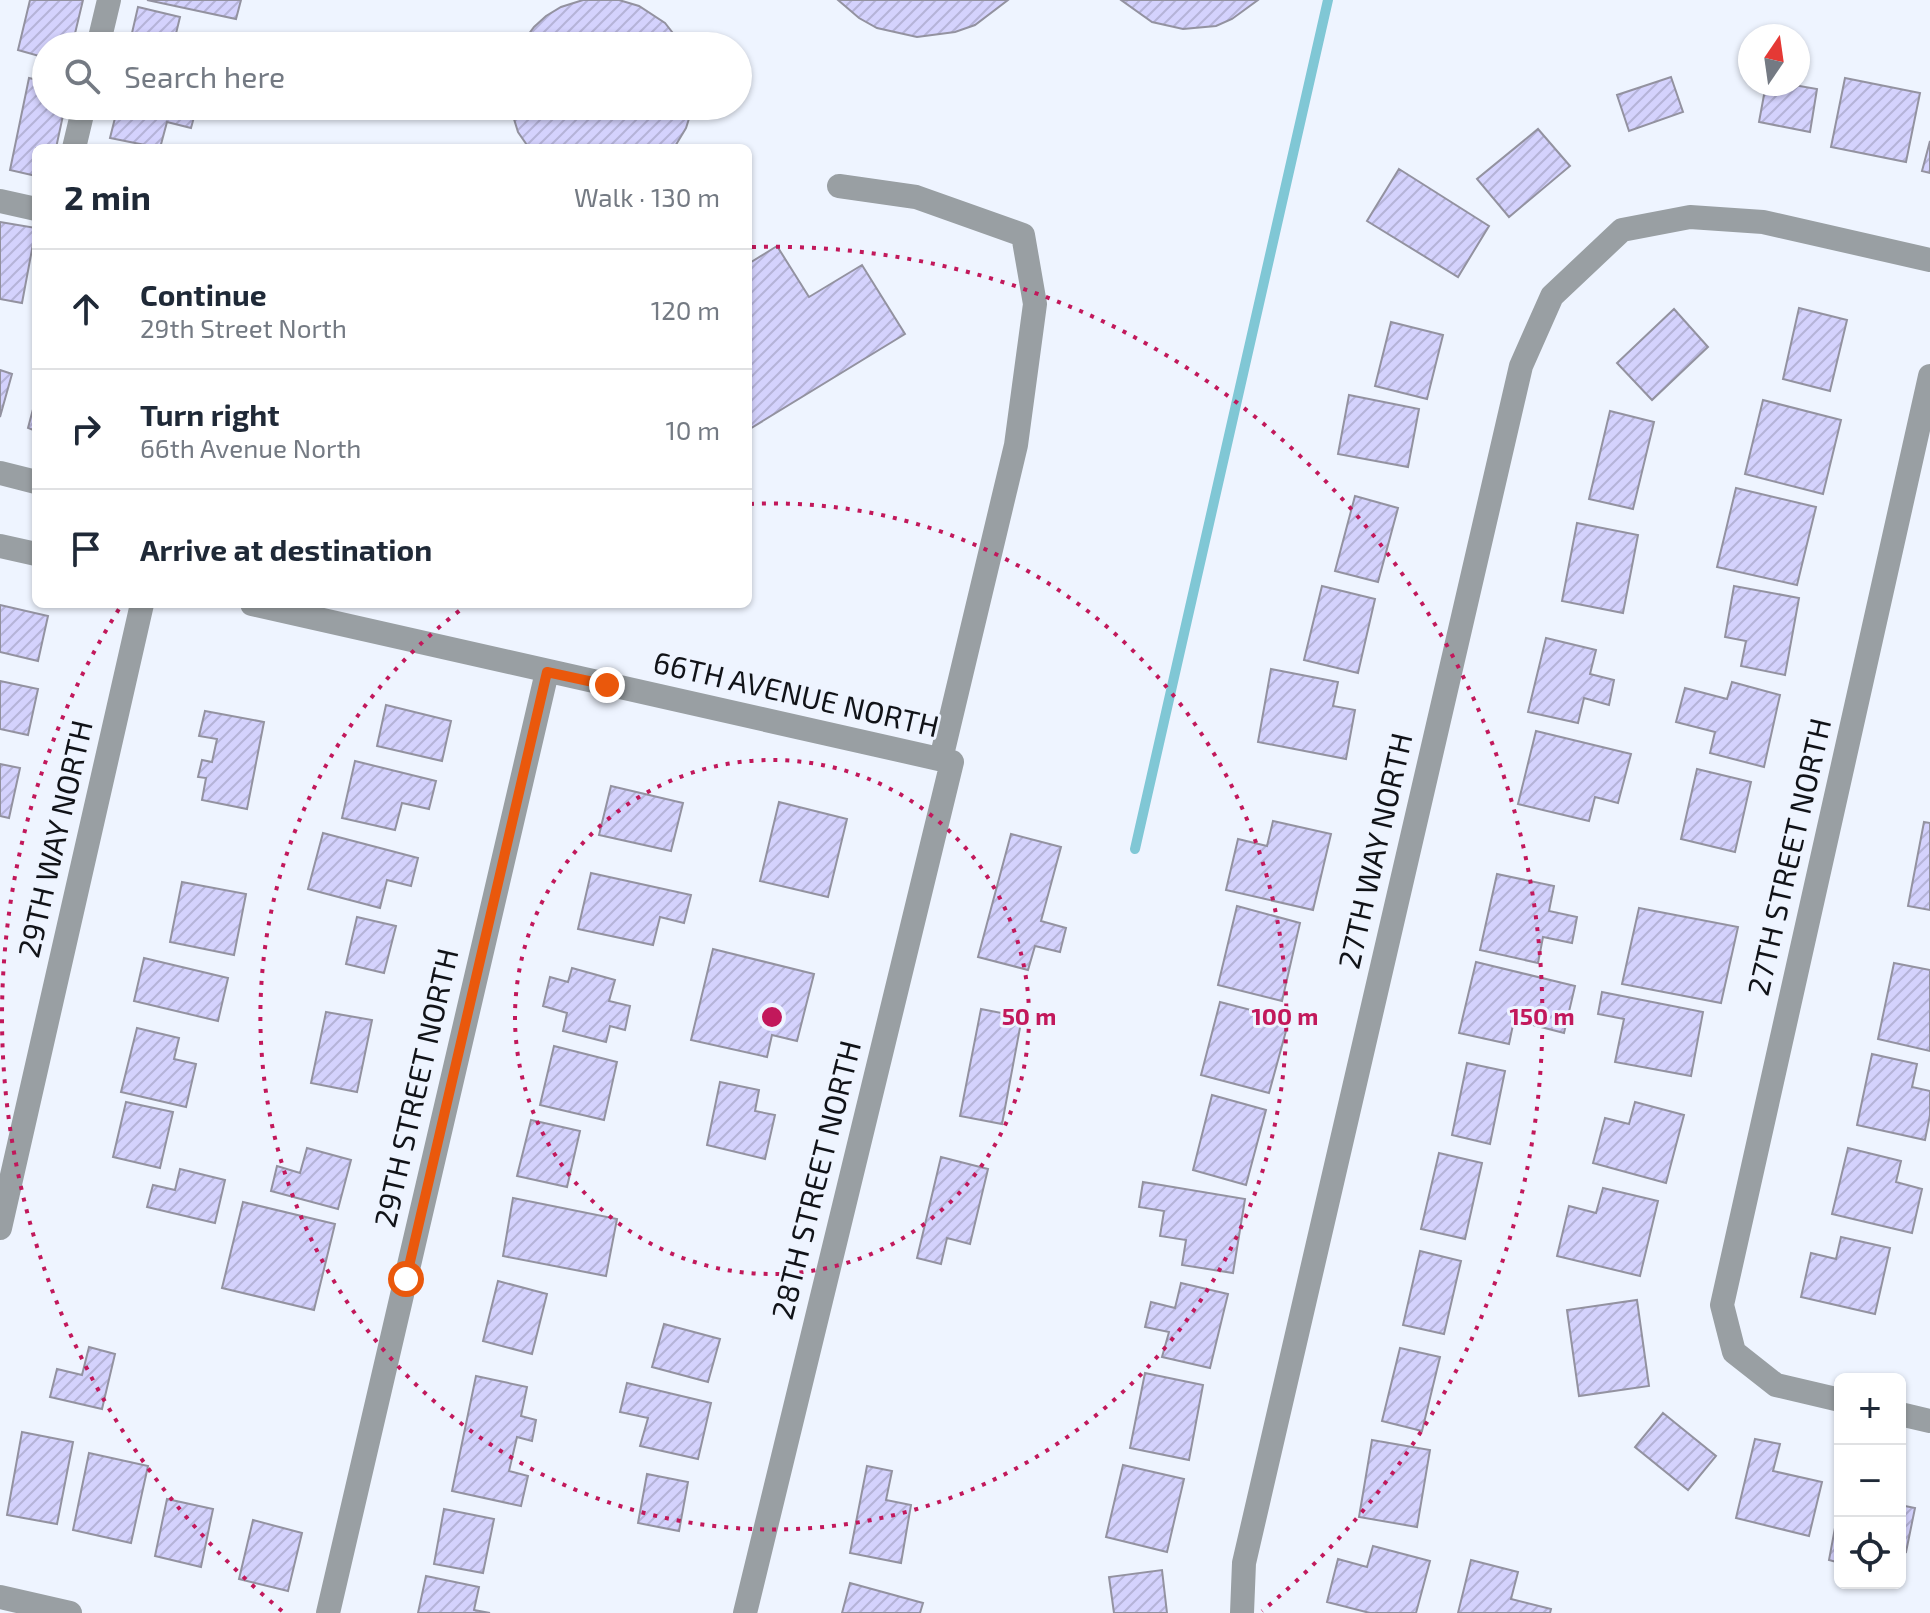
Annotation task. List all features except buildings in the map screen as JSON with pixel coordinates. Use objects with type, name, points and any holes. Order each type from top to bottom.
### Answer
[{"type":"street","points":[[101,32],[109,0]]},
{"type":"street","points":[[75,144],[81,120]]},
{"type":"street","name":"28TH STREET NORTH","points":[[745,1613],[946,761],[1016,445],[1035,304],[1023,235],[916,197],[839,186]]},
{"type":"street","points":[[0,201],[32,208]]},
{"type":"street","name":"27TH WAY NORTH","points":[[1242,1613],[1244,1563],[1521,366],[1552,296],[1622,230],[1690,217],[1763,222],[1930,260]]},
{"type":"street","name":"27TH STREET NORTH","points":[[1834,1399],[1776,1385],[1734,1352],[1722,1305],[1930,376]]},
{"type":"street","points":[[0,473],[32,481]]},
{"type":"street","points":[[0,546],[32,553]]},
{"type":"street","name":"29TH WAY NORTH","points":[[0,1228],[141,608]]},
{"type":"street","name":"66TH AVENUE NORTH","points":[[269,608],[946,761]]},
{"type":"street","name":"29TH STREET NORTH","points":[[328,1613],[547,672]]},
{"type":"street","points":[[1906,1415],[1930,1421]]},
{"type":"street","points":[[0,1597],[70,1613]]},
{"type":"waterway","points":[[1135,849],[1328,0]]},
{"type":"route","points":[[406,1279],[547,672],[607,685]]}]
